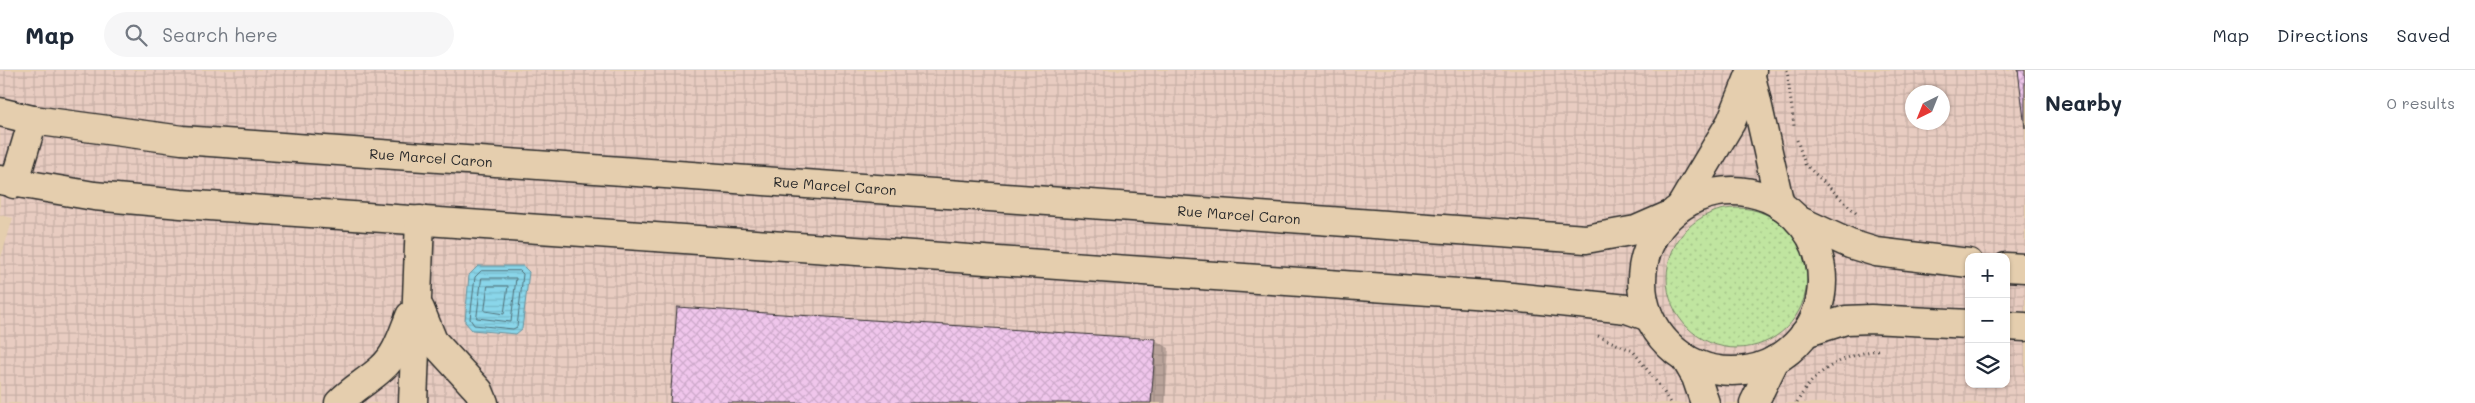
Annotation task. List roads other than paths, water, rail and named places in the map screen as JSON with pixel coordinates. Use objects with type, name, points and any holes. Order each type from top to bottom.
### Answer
[{"type":"street","points":[[1751,73],[1789,212],[1812,240],[1820,263],[1822,287],[1817,311],[1805,333],[1792,348],[1775,360],[1754,368],[1730,371],[1707,367],[1685,358],[1664,340],[1649,317],[1643,296],[1642,275],[1649,246],[1655,233],[1675,211],[1731,122],[1751,73]]},
{"type":"street","name":"Rue Marcel Caron","points":[[0,112],[34,120],[182,140],[1586,240],[1636,230],[1704,195],[1730,190],[1756,194],[1789,212]]},
{"type":"street","points":[[34,120],[7,182],[103,197],[1502,296],[1626,309],[1649,317]]},
{"type":"street","points":[[1789,212],[1850,244],[1876,252],[1965,263]]},
{"type":"street","points":[[413,403],[420,220]]},
{"type":"street","points":[[2010,267],[2025,268]]},
{"type":"street","points":[[338,403],[351,390],[383,368],[395,352],[416,301]]},
{"type":"street","points":[[416,301],[433,342],[479,391],[484,403]]},
{"type":"street","points":[[1805,333],[1846,320],[1871,319],[1965,324]]},
{"type":"street","points":[[2010,326],[2025,327]]},
{"type":"street","points":[[1685,358],[1696,377],[1705,403]]},
{"type":"street","points":[[1754,403],[1775,360]]},
{"type":"water","points":[[478,266],[523,266],[529,272],[522,329],[516,334],[472,330],[465,322],[469,275]]}]
